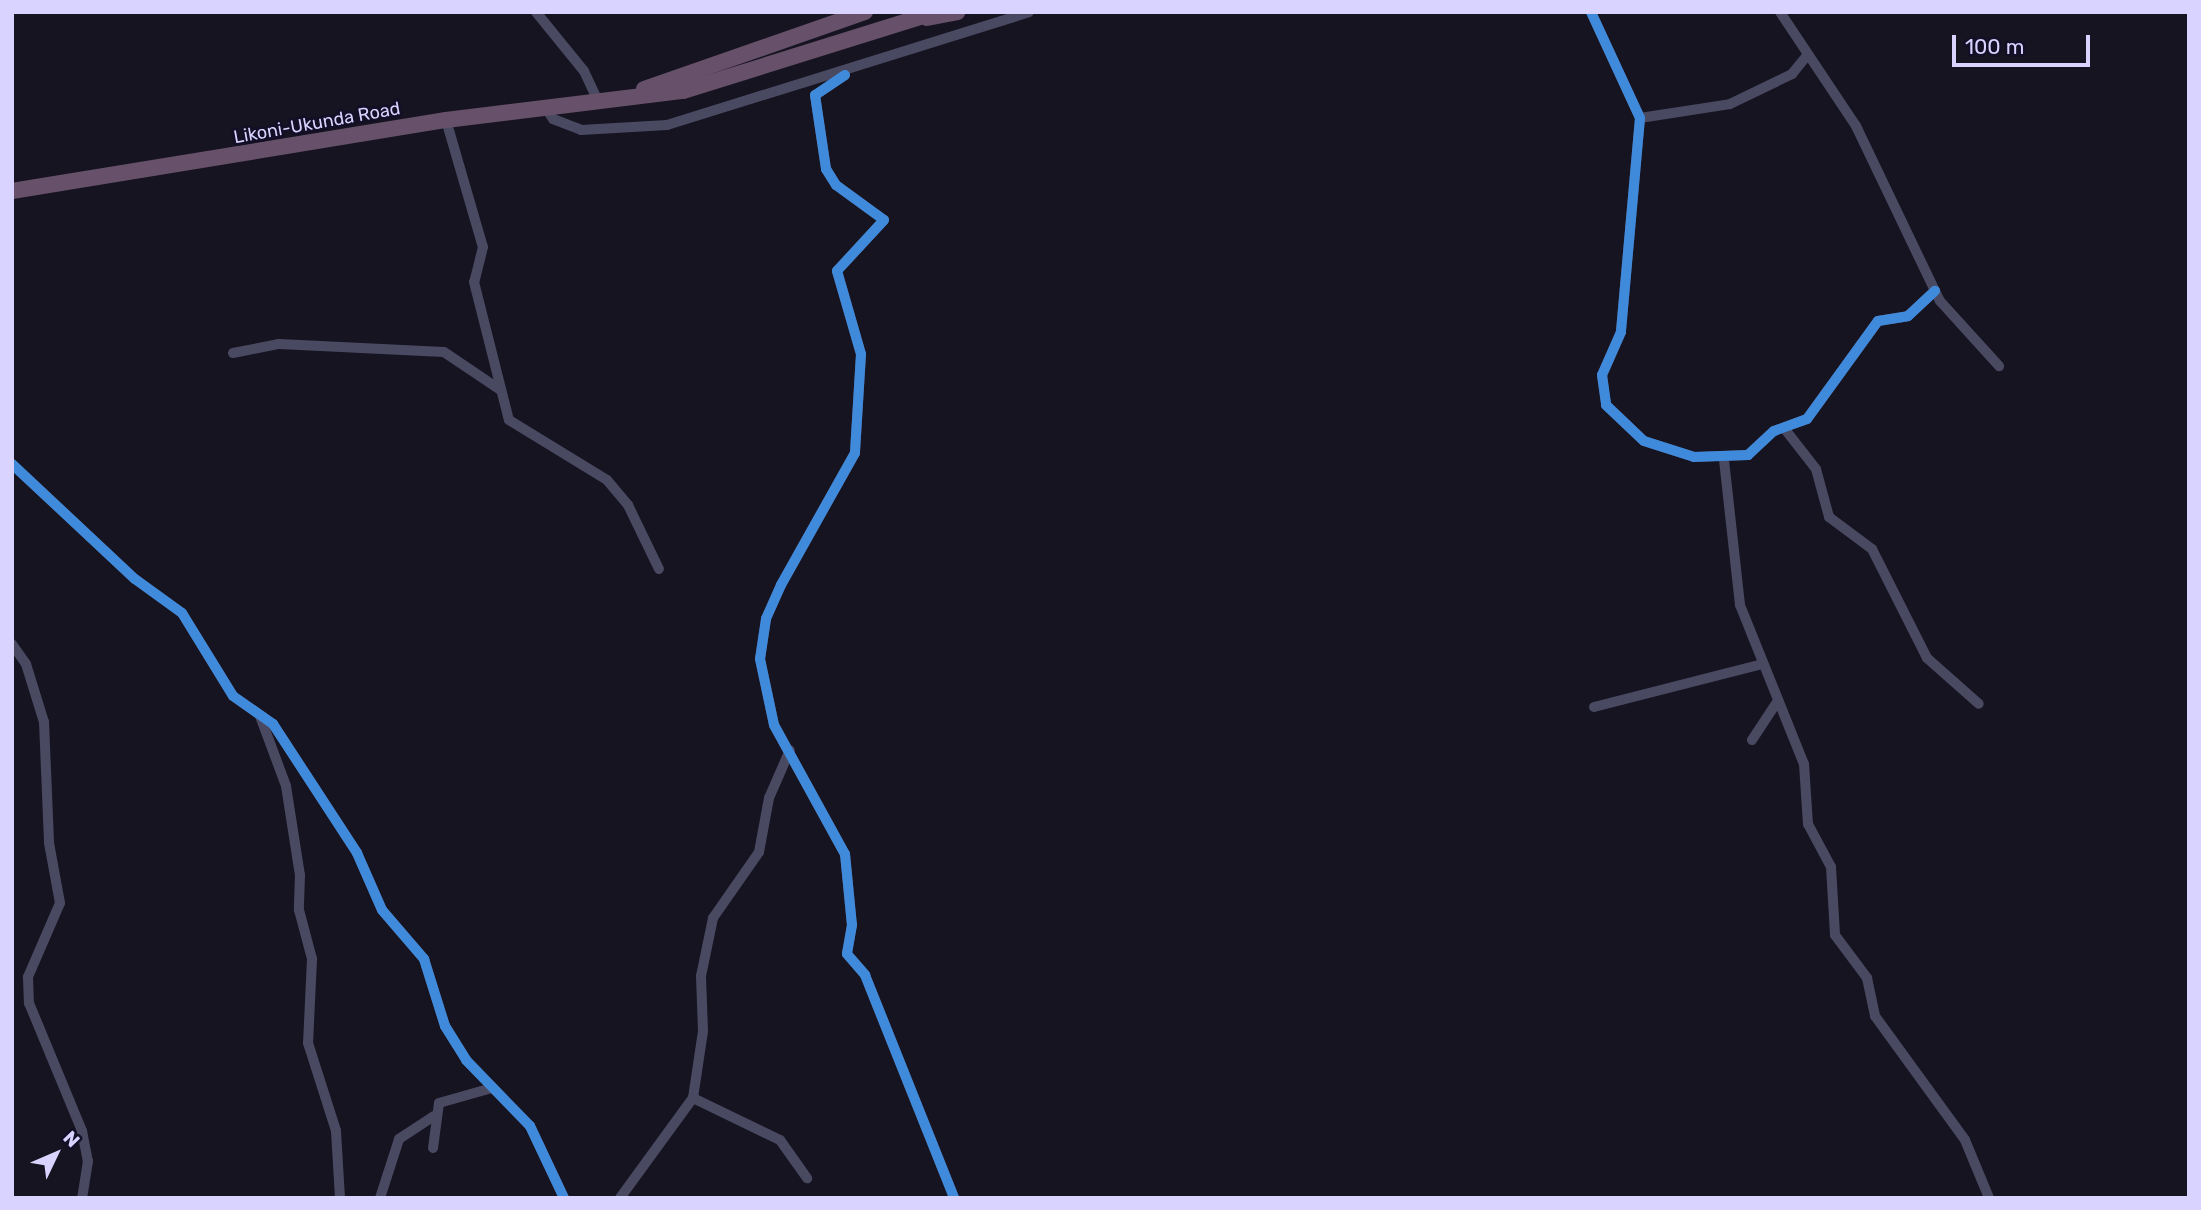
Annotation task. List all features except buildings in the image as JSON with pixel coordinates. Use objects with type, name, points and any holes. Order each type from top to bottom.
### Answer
[{"type":"highway","name":"Likoni-Ukunda Road","points":[[629,95],[865,12]]},
{"type":"highway","name":"Likoni-Ukunda Road","points":[[12,191],[446,120],[547,110],[738,77],[932,15],[957,12]]},
{"type":"street","points":[[547,110],[553,119],[581,130],[618,131],[667,125],[845,75],[1028,12]]},
{"type":"street","points":[[1591,12],[1640,118],[1643,143],[1633,165],[1621,332],[1602,375],[1606,405],[1656,448],[1724,460],[1755,452],[1784,428],[1807,419],[1878,321],[1908,316],[1935,291]]},
{"type":"street","points":[[1780,12],[1806,57],[1856,126],[1935,291],[1999,366]]},
{"type":"street","points":[[539,13],[584,71],[598,101]]},
{"type":"street","points":[[1640,118],[1730,104],[1793,74],[1806,57]]},
{"type":"street","points":[[845,75],[815,95],[826,169],[836,185],[884,220],[837,271],[861,354],[852,464],[817,513],[766,619],[764,677],[774,725],[845,854],[852,925],[848,954],[865,975],[954,1198]]},
{"type":"street","points":[[446,120],[483,247],[474,282],[499,389],[511,425],[607,480],[628,505],[659,569]]},
{"type":"street","points":[[233,353],[279,344],[444,352],[499,389]]},
{"type":"street","points":[[1784,428],[1813,464],[1829,517],[1872,549],[1927,659],[1979,704]]},
{"type":"street","points":[[1724,460],[1740,605],[1804,764],[1808,824],[1831,867],[1835,935],[1867,978],[1875,1016],[1965,1140],[1989,1198]]},
{"type":"street","points":[[12,464],[135,579],[182,613],[233,696],[273,724],[357,853],[382,910],[424,959],[445,1026],[492,1088],[530,1126],[564,1198]]},
{"type":"street","points":[[12,644],[44,722],[49,843],[60,903],[28,977],[29,1003],[82,1131],[89,1161],[82,1198]]},
{"type":"street","points":[[1594,707],[1763,664]]},
{"type":"street","points":[[1752,740],[1777,702]]},
{"type":"street","points":[[258,713],[286,786],[300,875],[299,910],[313,959],[308,1043],[336,1131],[340,1198]]},
{"type":"street","points":[[620,1198],[693,1098],[703,1031],[701,976],[713,918],[759,852],[769,798],[790,750]]},
{"type":"street","points":[[380,1198],[399,1139],[434,1116],[445,1098],[492,1088]]},
{"type":"street","points":[[693,1098],[780,1140],[807,1178]]},
{"type":"street","points":[[433,1148],[434,1116]]},
{"type":"cycle path","points":[[1591,12],[1640,118],[1621,332],[1602,375],[1606,405],[1644,441],[1694,457],[1748,455],[1774,431],[1807,419],[1878,321],[1908,316],[1935,291]]},
{"type":"cycle path","points":[[845,75],[815,95],[826,169],[836,185],[884,220],[837,271],[861,354],[855,453],[781,585],[766,619],[760,659],[774,725],[845,854],[852,925],[847,954],[865,975],[954,1198]]},
{"type":"cycle path","points":[[12,464],[135,579],[182,613],[233,696],[273,724],[357,853],[382,910],[424,959],[445,1026],[466,1060],[530,1126],[564,1198]]}]
